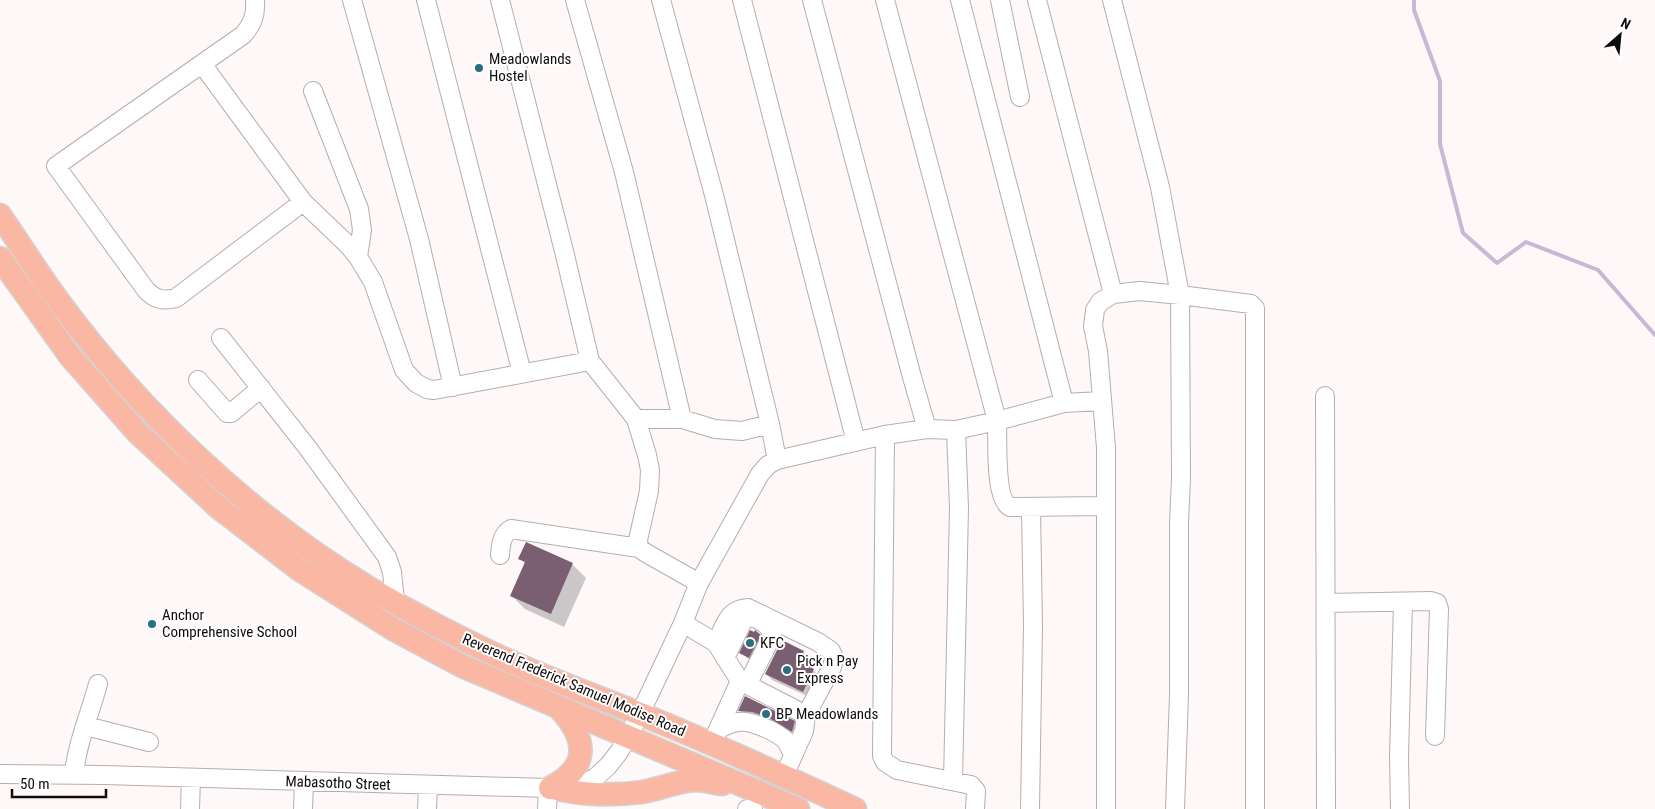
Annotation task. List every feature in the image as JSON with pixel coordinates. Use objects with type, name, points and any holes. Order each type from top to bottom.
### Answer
[{"type":"main road","name":"Reverend Frederick Samuel Modise Road","points":[[0,215],[61,304],[97,350],[186,446],[219,476],[299,541],[370,588],[497,656],[640,714],[715,736],[784,776],[855,809]]},
{"type":"main road","name":"Reverend Frederick Samuel Modise Road","points":[[0,258],[70,356],[137,432],[188,480],[250,533],[307,575],[393,630],[480,674],[629,736],[752,802],[798,809]]},
{"type":"main road","points":[[549,793],[566,778],[581,754],[580,738],[576,729],[560,708]]},
{"type":"main road","points":[[549,793],[629,793],[698,780],[752,802]]},
{"type":"street","points":[[255,0],[255,16],[249,28],[243,34],[56,166],[146,290],[162,300],[176,298],[303,202]]},
{"type":"street","points":[[352,0],[419,238],[453,387]]},
{"type":"street","points":[[426,0],[522,374]]},
{"type":"street","points":[[500,0],[590,361],[636,419],[650,470],[649,491],[638,540],[639,548]]},
{"type":"street","points":[[575,0],[624,172],[682,419]]},
{"type":"street","points":[[661,0],[714,195],[770,424],[777,460],[885,435],[927,429],[956,430],[997,422],[1064,403],[1102,400]]},
{"type":"street","points":[[742,0],[856,442]]},
{"type":"street","points":[[812,0],[927,429]]},
{"type":"street","points":[[885,0],[997,422],[998,475],[1003,501],[1010,507],[1106,506]]},
{"type":"street","points":[[960,0],[1064,403]]},
{"type":"street","points":[[1000,0],[1020,96]]},
{"type":"street","points":[[1037,0],[1113,294]]},
{"type":"street","points":[[1112,0],[1160,187],[1180,294],[1181,479],[1179,522],[1179,685],[1175,809]]},
{"type":"street","points":[[202,64],[303,202],[358,256],[373,282],[407,375],[416,383],[434,390],[590,361]]},
{"type":"street","points":[[313,91],[359,210],[362,230],[358,256]]},
{"type":"street","points":[[1106,809],[1106,448],[1098,351],[1093,319],[1095,310],[1100,302],[1113,294],[1140,291],[1180,294],[1251,304],[1255,308],[1255,809]]},
{"type":"street","points":[[221,338],[307,447],[387,557],[392,572],[395,602]]},
{"type":"street","points":[[198,380],[227,413],[231,413],[261,388]]},
{"type":"street","points":[[1325,396],[1326,809]]},
{"type":"street","points":[[636,419],[682,419],[716,429],[742,431],[770,424]]},
{"type":"street","points":[[953,781],[959,508],[956,430]]},
{"type":"street","points":[[885,435],[882,756],[885,762],[897,770],[971,785],[975,789],[975,809]]},
{"type":"street","name":"Mabasotho Street","points":[[0,774],[74,774],[428,785],[549,793],[582,785],[596,777],[608,766],[629,736],[683,623],[699,584],[760,474],[768,465],[777,460]]},
{"type":"street","points":[[1030,809],[1033,626],[1031,507]]},
{"type":"street","points":[[500,555],[502,539],[506,532],[511,529],[639,548],[699,584]]},
{"type":"street","points":[[1400,809],[1399,757],[1403,602]]},
{"type":"street","points":[[1326,603],[1434,602],[1439,606],[1435,736]]},
{"type":"street","points":[[716,643],[731,613],[738,609],[748,608],[818,642],[831,651],[834,658],[832,667],[806,715],[804,731],[784,776]]},
{"type":"street","points":[[715,736],[772,636],[769,627],[754,618],[748,617],[744,619],[725,658]]},
{"type":"street","points":[[683,623],[716,643],[744,683],[806,715]]},
{"type":"street","points":[[74,774],[76,756],[98,684]]},
{"type":"street","points":[[715,736],[728,724],[738,721],[750,722],[786,740],[793,755]]},
{"type":"street","points":[[86,726],[150,742]]},
{"type":"street","points":[[190,809],[191,778]]},
{"type":"street","points":[[303,809],[304,782]]},
{"type":"street","points":[[427,809],[428,785]]},
{"type":"building","points":[[526,542],[573,563],[551,614],[510,596],[525,562],[518,559]]},
{"type":"building","points":[[750,630],[754,632],[755,630],[761,635],[749,658],[739,653]]},
{"type":"building","name":"Pick n Pay Express","points":[[782,640],[804,651],[799,662],[814,669],[803,692],[765,674]]},
{"type":"building","points":[[745,696],[795,721],[792,732],[767,717],[752,712],[738,711]]},
{"type":"waterway","points":[[1414,0],[1414,10],[1440,81],[1440,144],[1463,233],[1497,263],[1526,242],[1598,270],[1655,335]]},
{"type":"place","name":"Meadowlands Hostel","points":[[479,68]]},
{"type":"place","name":"Anchor Comprehensive School","points":[[152,624]]},
{"type":"place","name":"KFC","points":[[750,643]]},
{"type":"place","name":"Pick n Pay Express","points":[[787,670]]},
{"type":"place","name":"BP Meadowlands","points":[[766,714]]}]
